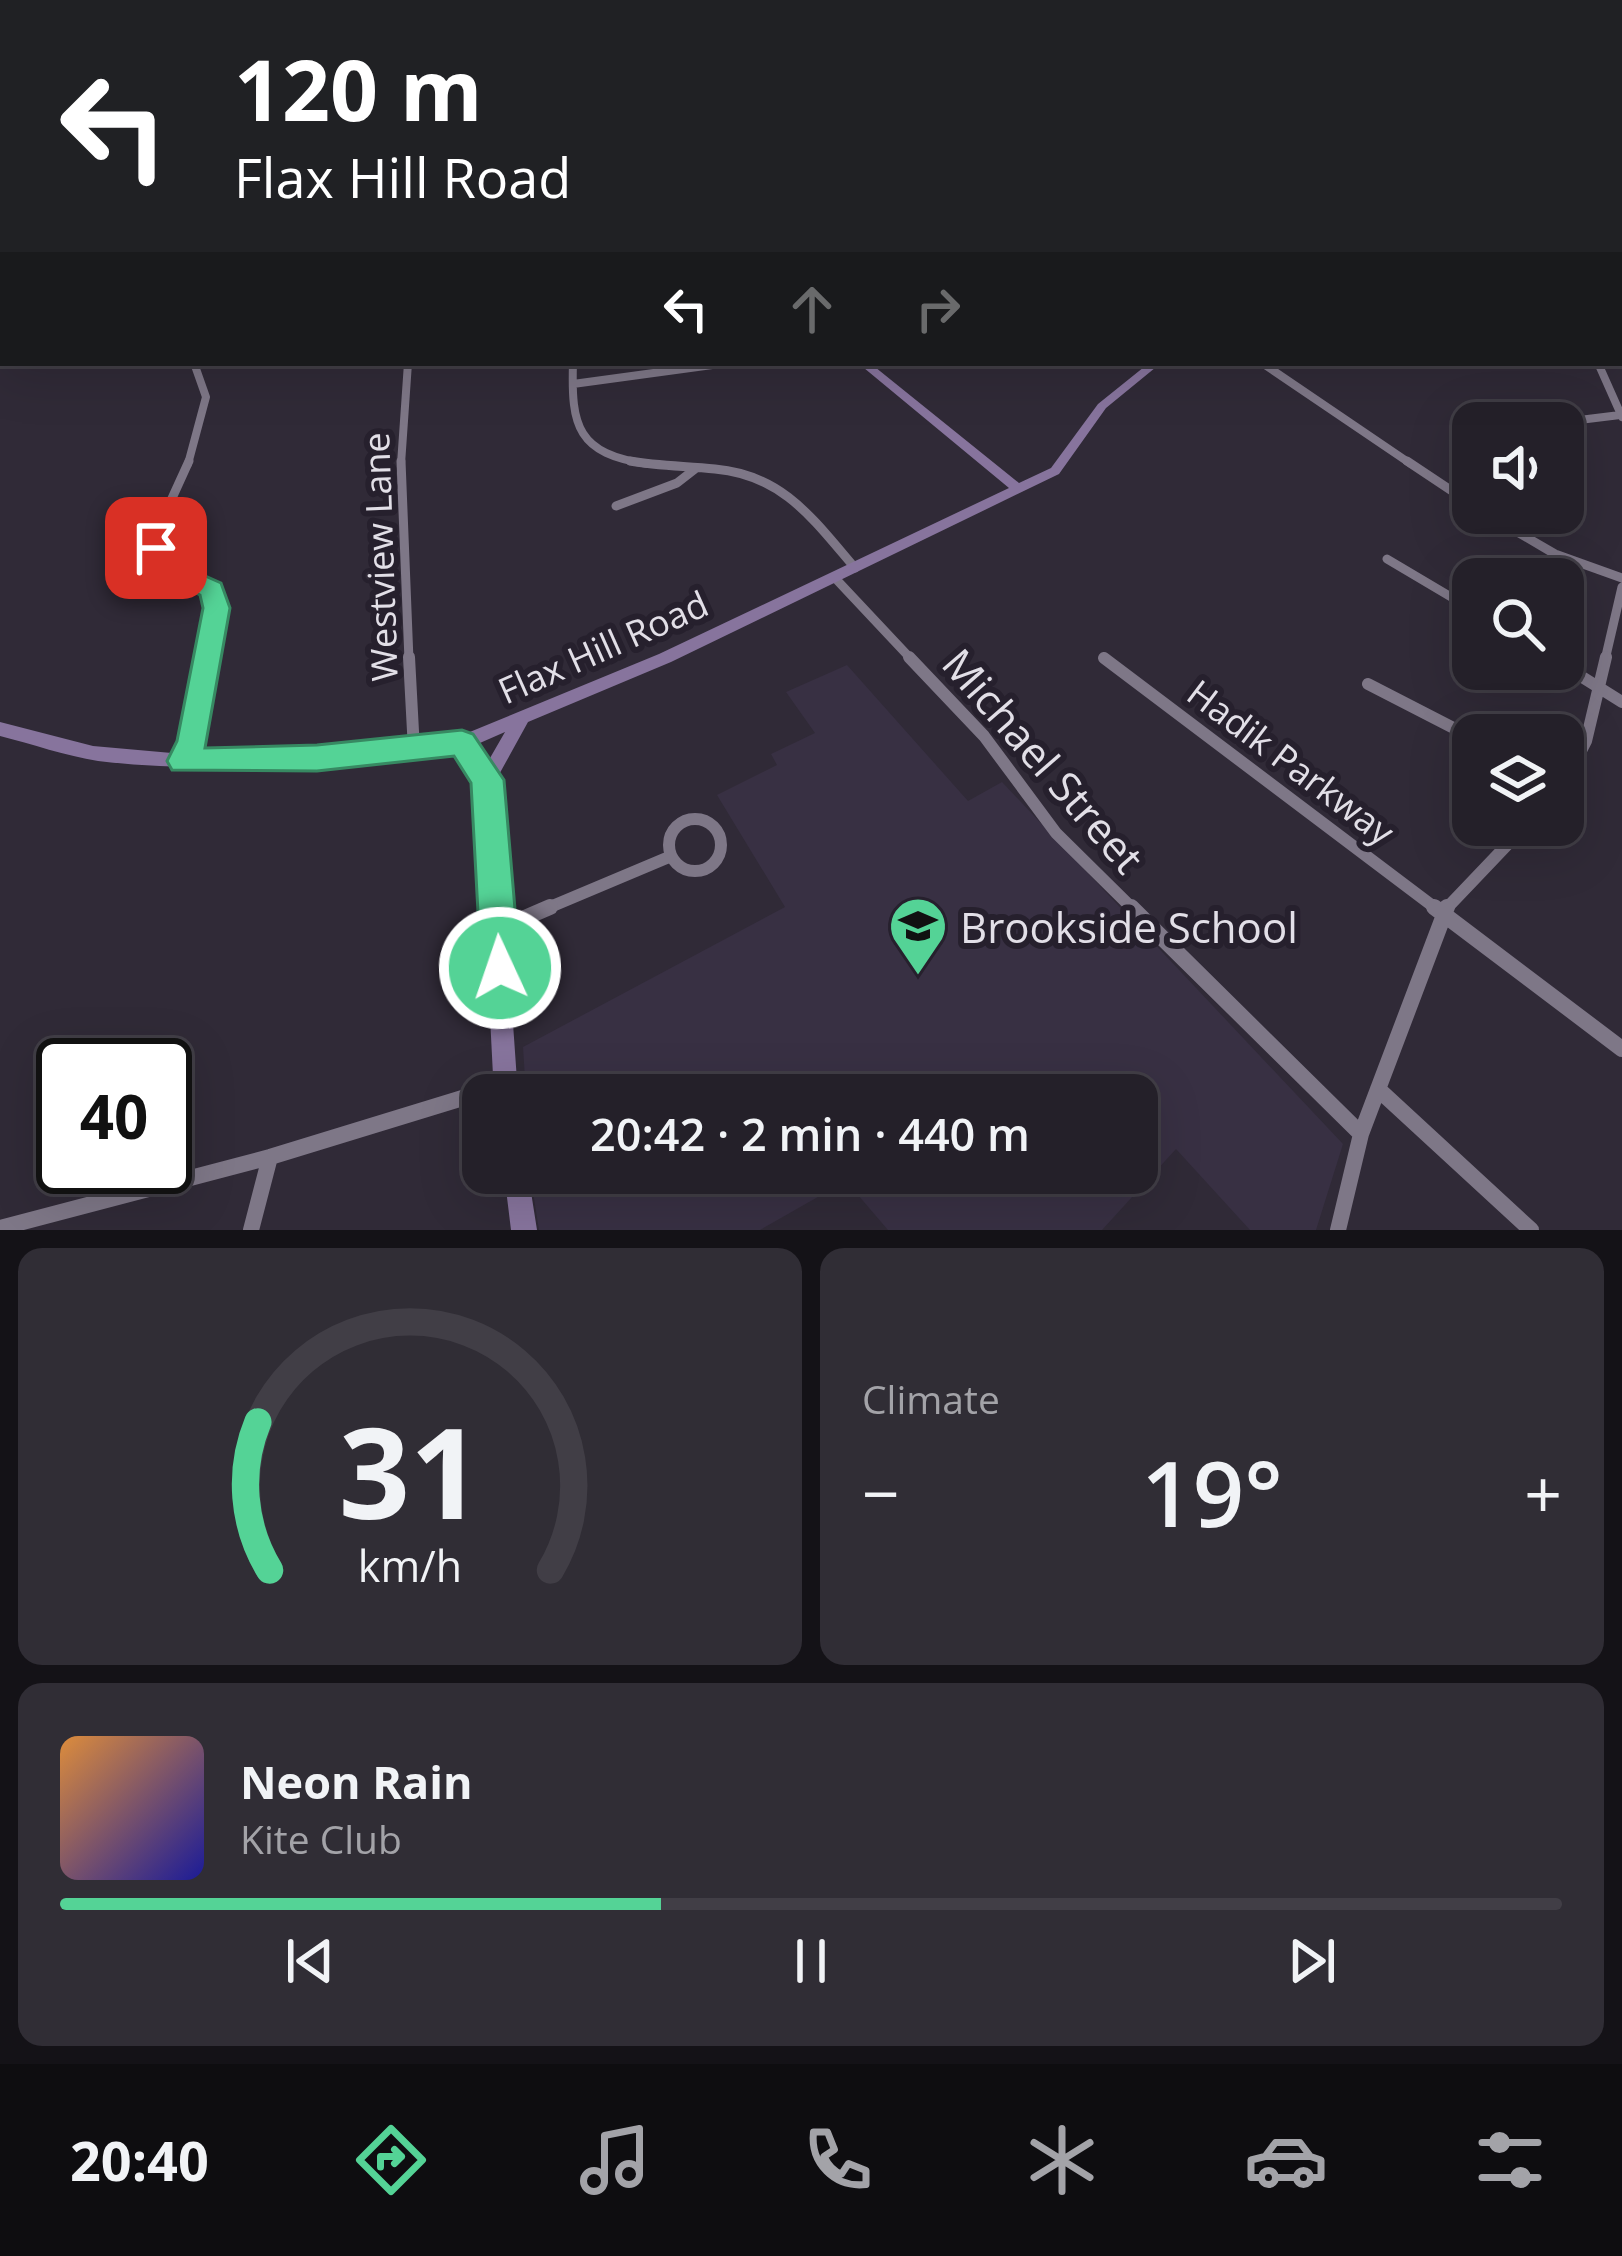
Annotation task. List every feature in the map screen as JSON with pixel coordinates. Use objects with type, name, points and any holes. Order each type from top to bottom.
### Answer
[{"type":"main road","points":[[867,366],[1018,489]]},
{"type":"main road","name":"Flax Hill Road","points":[[0,729],[93,753],[183,761],[414,750],[462,743],[835,578],[1063,465],[1102,406],[1152,366]]},
{"type":"main road","points":[[488,780],[520,721]]},
{"type":"main road","points":[[462,743],[488,780],[505,1074]]},
{"type":"main road","points":[[519,1194],[524,1230]]},
{"type":"street","points":[[183,761],[193,741],[216,608],[212,590],[174,572],[156,548],[158,529],[205,416],[209,387],[196,366]]},
{"type":"street","name":"Westview Lane","points":[[408,366],[403,566],[414,750]]},
{"type":"street","points":[[573,366],[571,416],[591,442],[640,463],[735,470],[775,484],[855,568]]},
{"type":"street","points":[[573,384],[705,366]]},
{"type":"street","points":[[1267,366],[1452,489]]},
{"type":"street","points":[[1584,420],[1621,416],[1599,366]]},
{"type":"street","points":[[616,506],[677,483],[695,469]]},
{"type":"street","points":[[1521,534],[1622,589],[1601,688],[1584,732]]},
{"type":"street","points":[[1387,559],[1452,598]]},
{"type":"street","name":"Michael Street","points":[[835,578],[984,736],[1056,833],[1361,1134]]},
{"type":"street","name":"Hadik Parkway","points":[[1104,658],[1622,1049]]},
{"type":"street","points":[[1584,678],[1622,702]]},
{"type":"street","points":[[1368,684],[1452,727]]},
{"type":"street","points":[[688,821],[707,822],[721,832],[718,857],[702,869],[682,868],[668,857],[672,832],[688,821]]},
{"type":"street","points":[[1338,1230],[1361,1134],[1442,914],[1506,846]]},
{"type":"street","points":[[499,929],[668,857]]},
{"type":"street","points":[[1378,1089],[1531,1230]]},
{"type":"street","points":[[0,1228],[462,1102]]},
{"type":"street","points":[[251,1230],[270,1157]]},
{"type":"shaded area","name":"Brookside School","points":[[847,665],[968,801],[1002,782],[1343,1144],[1316,1230],[1250,1230],[1176,1149],[1158,1169],[1158,1074],[525,1074],[523,1047],[785,907],[717,795],[777,765],[771,754],[815,733],[786,692]]},
{"type":"shaded area","name":"Brookside School","points":[[533,1194],[823,1194],[760,1230],[539,1230]]},
{"type":"shaded area","name":"Brookside School","points":[[857,1194],[1135,1194],[1102,1230],[888,1230]]},
{"type":"place","name":"Brookside School","points":[[918,977]]},
{"type":"route","points":[[156,548],[174,572],[212,590],[216,608],[193,741],[183,761],[317,758],[462,743],[488,780],[500,968]]}]
